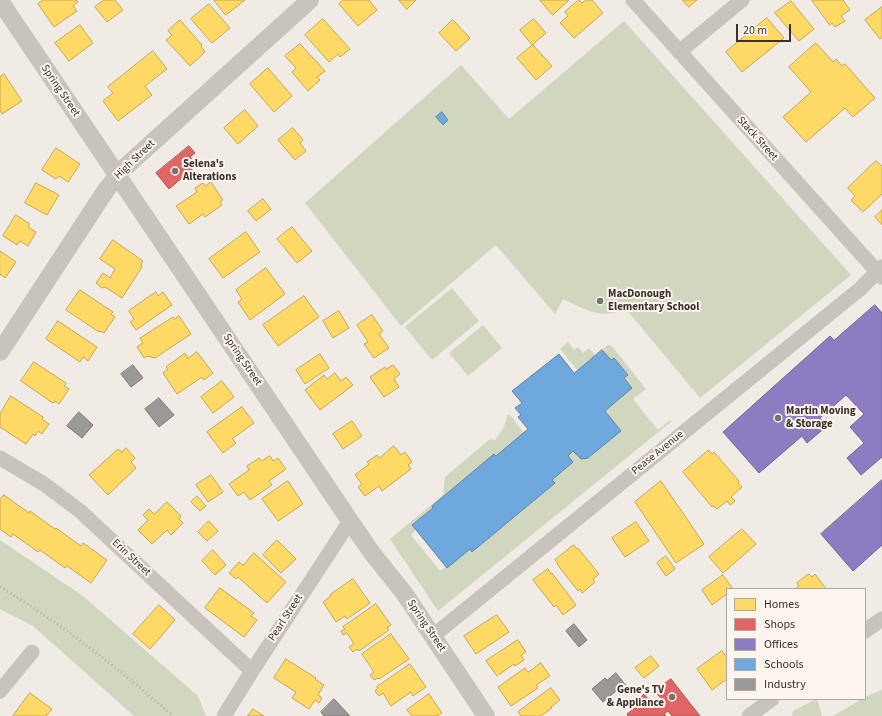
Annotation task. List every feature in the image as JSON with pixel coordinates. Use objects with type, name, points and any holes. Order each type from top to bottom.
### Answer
[{"type":"street","name":"High Street","points":[[0,352],[106,190],[122,170],[310,0]]},
{"type":"street","name":"Stack Street","points":[[633,0],[880,272]]},
{"type":"street","points":[[679,52],[742,0]]},
{"type":"street","name":"Spring Street","points":[[0,1],[350,521],[372,553],[404,593],[486,716]]},
{"type":"street","name":"Pease Avenue","points":[[433,636],[880,272]]},
{"type":"street","name":"Erin Street","points":[[0,458],[44,484],[80,511],[252,671]]},
{"type":"street","name":"Pearl Street","points":[[224,716],[350,521]]},
{"type":"street","points":[[866,631],[882,619]]},
{"type":"street","points":[[0,691],[32,652]]},
{"type":"street","points":[[749,716],[771,700]]},
{"type":"green space","name":"MacDonough Elementary School","points":[[624,21],[851,275],[700,398],[626,309],[609,314],[601,314],[587,310],[563,299],[555,314],[496,245],[401,326],[305,203],[461,65],[509,119]]},
{"type":"green space","points":[[452,288],[479,321],[432,360],[405,327]]},
{"type":"green space","points":[[483,325],[502,348],[468,376],[449,353]]},
{"type":"green space","points":[[568,342],[574,350],[578,347],[583,353],[589,348],[595,355],[577,370],[560,349]]},
{"type":"green space","points":[[608,345],[611,345],[646,389],[633,399],[658,430],[670,420],[672,421],[438,611],[390,539],[443,495],[445,477],[490,439],[495,440],[503,429],[508,415],[510,415],[524,433],[496,456],[494,455],[432,506],[433,508],[412,525],[416,530],[411,535],[440,571],[470,549],[473,552],[555,483],[552,480],[573,462],[568,456],[573,451],[581,459],[589,458],[621,431],[605,411],[632,388],[624,378],[628,375],[614,358],[611,360],[602,350]]},
{"type":"green space","points":[[0,540],[83,596],[198,696],[206,716],[134,716],[33,626],[0,609]]},
{"type":"green space","points":[[882,690],[882,716],[833,716],[860,700],[866,700],[866,697]]},
{"type":"green space","points":[[814,700],[817,700],[822,716],[792,716],[793,711]]},
{"type":"building: Homes","points":[[44,0],[76,0],[78,2],[73,6],[77,11],[54,27],[38,4]]},
{"type":"building: Homes","points":[[104,0],[115,0],[123,10],[107,22],[95,7]]},
{"type":"building: Homes","points":[[214,0],[245,0],[226,15]]},
{"type":"building: Homes","points":[[343,0],[369,0],[377,10],[358,26],[339,4]]},
{"type":"building: Homes","points":[[399,0],[416,0],[407,9]]},
{"type":"building: Homes","points":[[540,0],[569,0],[553,15]]},
{"type":"building: Homes","points":[[579,0],[582,3],[586,0],[592,0],[603,13],[574,38],[560,23],[568,16],[565,12]]},
{"type":"building: Homes","points":[[683,0],[697,0],[689,7]]},
{"type":"building: Homes","points":[[812,0],[843,0],[850,10],[841,16],[845,21],[835,27],[832,23],[830,25]]},
{"type":"building: Homes","points":[[791,1],[814,29],[799,41],[775,13]]},
{"type":"building: Homes","points":[[209,4],[230,28],[212,43],[191,19]]},
{"type":"building: Homes","points":[[882,7],[882,37],[880,39],[865,20]]},
{"type":"building: Homes","points":[[767,18],[784,38],[742,72],[726,52]]},
{"type":"building: Homes","points":[[323,19],[350,49],[340,57],[338,54],[329,62],[305,35]]},
{"type":"building: Homes","points":[[534,19],[546,33],[532,45],[520,30]]},
{"type":"building: Homes","points":[[180,20],[202,45],[201,46],[205,52],[190,66],[166,40],[172,35],[168,31]]},
{"type":"building: Homes","points":[[453,20],[470,38],[456,51],[439,33]]},
{"type":"building: Homes","points":[[80,25],[93,43],[69,61],[55,43]]},
{"type":"building: Homes","points":[[816,43],[833,62],[836,59],[842,66],[845,64],[875,98],[853,117],[845,108],[806,142],[783,117],[811,92],[789,67]]},
{"type":"building: Homes","points":[[300,44],[325,71],[317,77],[320,80],[308,91],[292,72],[296,68],[285,56]]},
{"type":"building: Homes","points":[[533,45],[552,66],[536,80],[517,58]]},
{"type":"building: Homes","points":[[153,51],[167,69],[145,86],[152,95],[118,121],[103,101],[113,93],[108,87]]},
{"type":"building: Homes","points":[[268,68],[292,96],[274,112],[250,84]]},
{"type":"building: Homes","points":[[4,74],[22,101],[2,114],[0,110],[0,77]]},
{"type":"building: Homes","points":[[245,110],[258,126],[238,144],[224,128]]},
{"type":"building: Homes","points":[[293,128],[303,140],[300,143],[306,151],[295,160],[278,140]]},
{"type":"building: Homes","points":[[56,148],[80,164],[68,182],[59,176],[56,179],[42,170]]},
{"type":"building: Homes","points":[[876,161],[882,166],[882,194],[863,212],[851,200],[855,196],[848,188]]},
{"type":"building: Homes","points":[[211,182],[223,200],[220,202],[222,205],[205,217],[203,214],[189,224],[176,206],[197,192],[195,188],[203,183],[205,186]]},
{"type":"building: Homes","points":[[36,183],[59,195],[47,215],[25,203]]},
{"type":"building: Homes","points":[[263,199],[271,209],[256,221],[248,211]]},
{"type":"building: Homes","points":[[882,210],[882,225],[875,217]]},
{"type":"building: Homes","points":[[16,215],[30,224],[28,227],[36,232],[28,246],[20,241],[17,245],[3,236]]},
{"type":"building: Homes","points":[[292,227],[312,251],[297,263],[277,239]]},
{"type":"building: Homes","points":[[246,232],[260,252],[223,278],[209,259]]},
{"type":"building: Homes","points":[[113,240],[143,261],[141,264],[142,267],[122,298],[105,287],[102,288],[96,283],[103,273],[110,278],[115,269],[100,259]]},
{"type":"building: Homes","points":[[0,251],[16,262],[5,278],[0,274]]},
{"type":"building: Homes","points":[[266,268],[285,294],[250,320],[238,302],[242,299],[236,290]]},
{"type":"building: Homes","points":[[80,290],[113,312],[111,314],[115,317],[104,333],[99,332],[66,310]]},
{"type":"building: Homes","points":[[156,292],[158,296],[163,292],[172,305],[136,330],[130,322],[134,319],[129,311]]},
{"type":"building: Homes","points":[[304,296],[319,317],[278,346],[263,325]]},
{"type":"building: Homes","points":[[339,311],[349,328],[333,338],[323,321]]},
{"type":"building: Homes","points":[[372,315],[383,331],[379,334],[389,348],[374,358],[364,344],[368,342],[357,325]]},
{"type":"building: Homes","points":[[179,316],[191,334],[155,358],[147,356],[144,358],[137,347],[143,343],[140,338],[173,317],[174,319]]},
{"type":"building: Homes","points":[[58,321],[97,347],[88,361],[83,357],[80,362],[46,339]]},
{"type":"building: Homes","points":[[197,352],[213,373],[204,380],[202,377],[177,394],[163,373],[168,369],[166,367],[185,353],[188,358]]},
{"type":"building: Homes","points":[[320,354],[329,368],[305,384],[296,370]]},
{"type":"building: Homes","points":[[34,362],[66,383],[64,386],[69,389],[59,404],[55,401],[53,403],[21,381]]},
{"type":"building: Homes","points":[[393,365],[400,374],[394,379],[399,387],[384,397],[370,377],[385,367],[386,369]]},
{"type":"building: Homes","points":[[335,373],[341,381],[346,377],[353,385],[320,410],[305,390],[324,375],[327,379]]},
{"type":"building: Homes","points":[[222,381],[234,397],[213,413],[201,397]]},
{"type":"building: Homes","points":[[11,396],[43,417],[42,419],[49,424],[42,434],[38,431],[35,436],[33,434],[26,444],[0,427],[0,414]]},
{"type":"building: Homes","points":[[242,407],[254,423],[232,439],[236,443],[223,453],[207,432]]},
{"type":"building: Homes","points":[[352,421],[362,436],[343,449],[333,434]]},
{"type":"building: Homes","points":[[394,446],[401,455],[405,452],[412,462],[408,465],[411,469],[382,491],[379,486],[365,496],[358,487],[362,484],[355,475],[369,464],[367,462],[377,455],[379,458]]},
{"type":"building: Homes","points":[[126,448],[135,458],[131,462],[136,468],[108,495],[89,475],[118,449],[122,452]]},
{"type":"building: Homes","points":[[709,450],[712,454],[714,452],[739,481],[738,483],[742,487],[731,497],[735,501],[730,505],[727,501],[717,509],[714,506],[712,507],[683,472]]},
{"type":"building: Homes","points":[[270,456],[273,461],[278,458],[286,469],[269,481],[272,485],[250,500],[244,492],[238,496],[229,484],[249,470],[247,466],[259,458],[261,461]]},
{"type":"building: Homes","points":[[211,475],[223,492],[208,502],[196,485]]},
{"type":"building: Homes","points":[[288,481],[303,504],[278,521],[262,499]]},
{"type":"building: Homes","points":[[661,481],[704,544],[676,563],[635,502]]},
{"type":"building: Homes","points":[[4,495],[29,513],[30,511],[55,529],[56,528],[81,546],[83,543],[107,560],[91,583],[67,566],[65,568],[40,550],[38,552],[13,534],[11,537],[0,529],[0,500]]},
{"type":"building: Homes","points":[[197,496],[206,506],[200,511],[191,502]]},
{"type":"building: Homes","points":[[167,502],[181,516],[179,519],[183,523],[171,535],[167,530],[152,544],[138,530],[148,520],[143,515],[149,509],[154,514]]},
{"type":"building: Homes","points":[[209,521],[218,531],[207,541],[198,532]]},
{"type":"building: Homes","points":[[636,522],[649,541],[625,557],[612,538]]},
{"type":"building: Homes","points":[[742,529],[756,544],[723,573],[709,557]]},
{"type":"building: Homes","points":[[277,540],[296,559],[281,573],[263,555]]},
{"type":"building: Homes","points":[[574,545],[599,574],[593,579],[595,582],[582,593],[580,589],[578,591],[555,560]]},
{"type":"building: Homes","points":[[213,550],[226,565],[215,575],[202,561]]},
{"type":"building: Homes","points":[[254,553],[286,582],[267,603],[238,577],[236,579],[229,573],[239,562],[243,565]]},
{"type":"building: Homes","points":[[666,556],[675,569],[666,576],[657,563]]},
{"type":"building: Homes","points":[[548,569],[576,605],[563,615],[556,605],[554,607],[533,580]]},
{"type":"building: Homes","points":[[809,574],[812,577],[815,574],[825,588],[796,588],[799,586],[797,583]]},
{"type":"building: Homes","points":[[723,575],[732,588],[726,588],[726,595],[712,605],[702,590]]},
{"type":"building: Homes","points":[[353,579],[370,603],[347,619],[345,616],[336,622],[323,602],[331,596],[330,595]]},
{"type":"building: Homes","points":[[220,588],[254,613],[251,616],[257,620],[244,637],[205,608]]},
{"type":"building: Homes","points":[[376,604],[391,625],[387,628],[389,630],[359,651],[358,649],[353,652],[349,647],[354,644],[347,633],[343,635],[341,631],[345,629],[343,627]]},
{"type":"building: Homes","points":[[159,605],[175,620],[150,649],[133,634]]},
{"type":"building: Homes","points":[[497,615],[509,632],[476,654],[464,636]]},
{"type":"building: Homes","points":[[391,634],[409,659],[379,679],[374,680],[370,675],[374,672],[362,654]]},
{"type":"building: Homes","points":[[518,640],[526,652],[521,655],[524,660],[515,666],[514,664],[497,676],[486,661]]},
{"type":"building: Homes","points":[[722,651],[726,657],[726,680],[712,690],[697,669]]},
{"type":"building: Homes","points":[[651,656],[659,666],[644,678],[635,668]]},
{"type":"building: Homes","points":[[286,659],[316,678],[315,679],[324,685],[318,695],[322,698],[319,703],[315,700],[309,709],[292,698],[296,692],[274,678]]},
{"type":"building: Homes","points":[[541,663],[550,676],[536,685],[538,688],[511,706],[498,687],[525,668],[528,672]]},
{"type":"building: Homes","points":[[410,664],[426,687],[413,696],[411,692],[391,706],[383,693],[379,696],[375,691],[378,688],[377,687]]},
{"type":"building: Homes","points":[[551,688],[560,700],[551,707],[552,708],[541,716],[521,716],[518,712]]},
{"type":"building: Homes","points":[[30,693],[52,709],[46,716],[13,716]]},
{"type":"building: Homes","points":[[429,694],[442,713],[437,716],[412,716],[407,710]]},
{"type":"building: Homes","points":[[253,709],[264,716],[248,716]]},
{"type":"building: Shops","points":[[189,146],[195,153],[190,157],[197,165],[169,189],[156,173]]},
{"type":"building: Shops","name":"Gene's TV & Appliance","points":[[671,679],[700,716],[672,716],[668,711],[664,714],[666,716],[628,716],[627,714],[636,707],[634,705],[642,699],[641,697],[644,694],[648,699],[650,698],[656,707],[663,701],[655,691]]},
{"type":"building: Offices","points":[[875,305],[882,313],[882,457],[861,475],[847,458],[864,443],[850,427],[864,414],[846,395],[820,418],[827,426],[807,443],[802,436],[759,473],[723,432],[830,336],[834,340]]},
{"type":"building: Offices","points":[[882,480],[882,545],[853,571],[821,534]]},
{"type":"building: Schools","points":[[442,112],[448,120],[443,125],[436,117]]},
{"type":"building: Schools","points":[[602,350],[611,360],[614,358],[628,375],[624,378],[632,388],[605,411],[621,431],[588,458],[581,459],[573,451],[568,456],[573,462],[552,480],[555,483],[472,552],[470,549],[447,568],[412,525],[433,508],[432,506],[494,454],[496,456],[528,429],[518,417],[521,415],[515,408],[522,403],[512,391],[559,354],[574,373]]},
{"type":"building: Industry","points":[[133,365],[143,378],[131,387],[121,374]]},
{"type":"building: Industry","points":[[159,398],[174,415],[159,427],[145,409]]},
{"type":"building: Industry","points":[[79,412],[93,425],[82,438],[67,426]]},
{"type":"building: Industry","points":[[574,624],[587,640],[579,647],[566,631]]},
{"type":"building: Industry","points":[[616,673],[628,688],[620,695],[616,691],[603,702],[592,689],[605,678],[607,680]]},
{"type":"building: Industry","points":[[334,699],[350,716],[324,716],[321,712]]},
{"type":"railway","points":[[0,587],[46,616],[90,648],[173,716]]},
{"type":"place","name":"Selena's Alterations","points":[[175,171]]},
{"type":"place","name":"MacDonough Elementary School","points":[[600,301]]},
{"type":"place","name":"Martin Moving & Storage","points":[[778,418]]},
{"type":"place","name":"Gene's TV & Appliance","points":[[672,697]]}]
